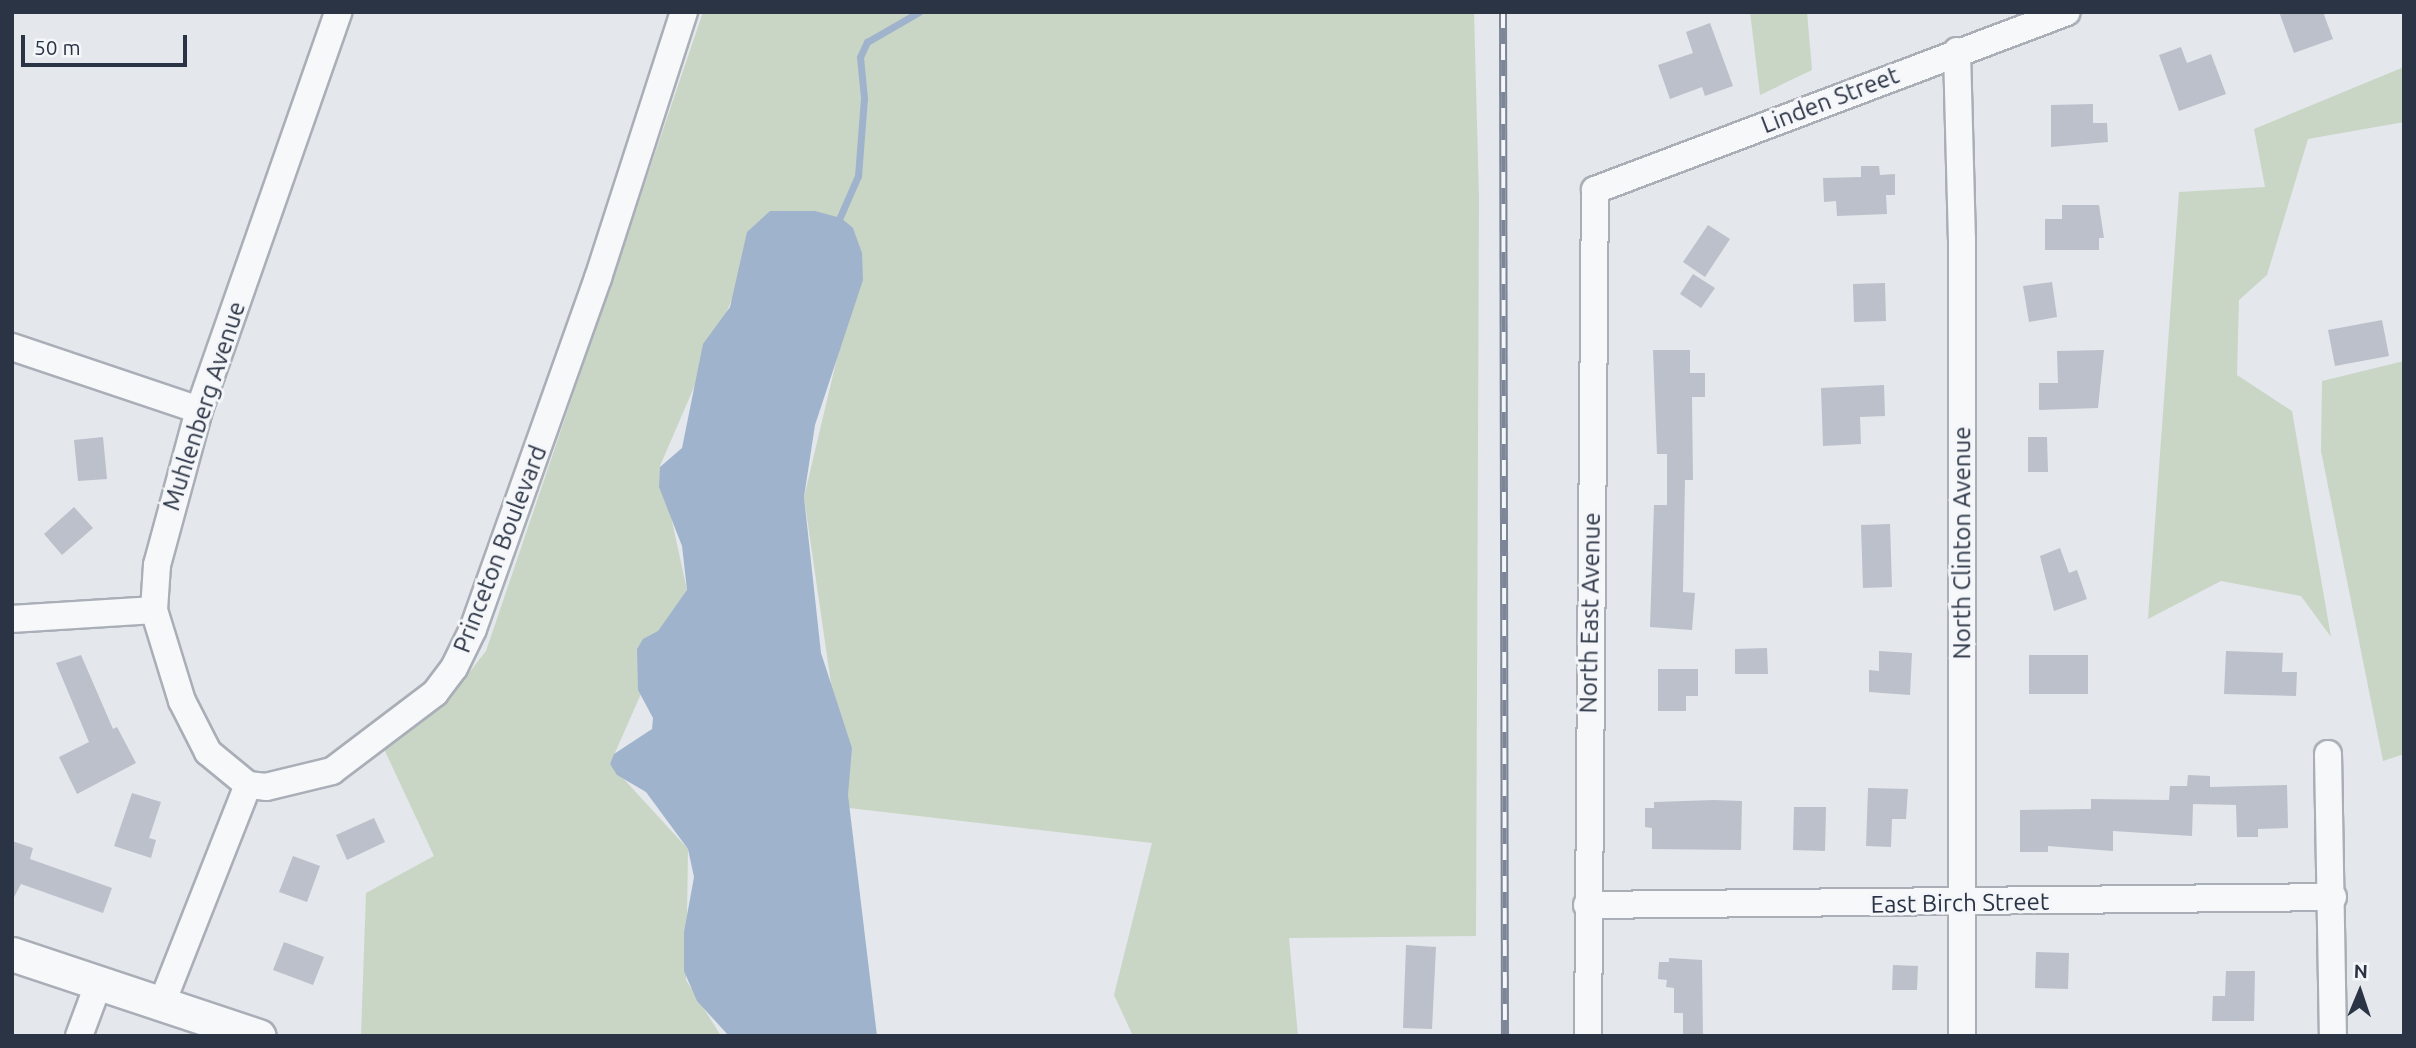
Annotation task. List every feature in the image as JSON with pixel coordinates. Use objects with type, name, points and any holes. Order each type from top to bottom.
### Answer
[{"type":"street","name":"Muhlenberg Avenue","points":[[248,785],[208,752],[181,701],[154,610],[158,565],[200,410],[338,12]]},
{"type":"street","name":"Princeton Boulevard","points":[[248,785],[266,787],[332,771],[435,692],[454,668],[474,629],[598,278],[684,12]]},
{"type":"street","name":"Linden Street","points":[[1595,190],[1957,51],[2015,21],[2067,12]]},
{"type":"street","name":"North Clinton Avenue","points":[[1957,51],[1962,253],[1962,1036]]},
{"type":"street","name":"North East Avenue","points":[[1588,1036],[1595,190]]},
{"type":"street","points":[[12,347],[200,410]]},
{"type":"street","points":[[12,619],[154,610]]},
{"type":"street","points":[[2328,754],[2333,897],[2333,1036]]},
{"type":"street","points":[[162,1003],[248,785]]},
{"type":"street","name":"East Birch Street","points":[[1587,905],[1962,904],[2333,897]]},
{"type":"street","points":[[12,954],[98,985],[162,1003],[259,1036]]},
{"type":"street","points":[[79,1036],[98,985]]},
{"type":"green space","points":[[703,12],[1474,12],[1479,198],[1476,936],[1289,938],[1298,1036],[1133,1036],[1114,995],[1152,843],[849,808],[804,497],[862,253],[770,211],[660,466],[687,590],[610,764],[688,849],[686,980],[721,1036],[361,1036],[366,893],[434,856],[384,749],[443,706],[486,651]]},
{"type":"green space","points":[[1750,12],[1807,12],[1812,70],[1760,95]]},
{"type":"green space","points":[[2404,67],[2404,122],[2308,139],[2267,275],[2239,300],[2237,375],[2292,411],[2331,637],[2301,596],[2221,581],[2148,619],[2179,192],[2265,187],[2254,129]]},
{"type":"green space","points":[[2404,361],[2404,754],[2383,761],[2321,451],[2322,381]]},
{"type":"water","points":[[770,211],[815,211],[841,218],[853,228],[862,253],[863,280],[815,425],[804,497],[821,653],[852,748],[848,795],[877,1036],[729,1036],[697,1001],[684,971],[684,932],[694,877],[688,849],[646,792],[617,775],[610,764],[614,754],[652,729],[653,718],[638,690],[637,649],[643,639],[658,631],[687,590],[682,546],[659,487],[660,467],[682,448],[703,344],[730,307],[747,232]]},
{"type":"building","points":[[2279,12],[2323,12],[2333,39],[2294,53]]},
{"type":"building","points":[[1710,23],[1733,86],[1705,96],[1702,87],[1670,99],[1658,65],[1693,53],[1686,32]]},
{"type":"building","points":[[2181,47],[2187,63],[2211,54],[2226,94],[2179,111],[2159,55]]},
{"type":"building","points":[[2093,104],[2093,123],[2107,123],[2108,142],[2051,147],[2051,105]]},
{"type":"building","points":[[1861,166],[1879,166],[1880,175],[1895,174],[1895,195],[1886,195],[1887,214],[1837,216],[1836,201],[1824,202],[1823,178],[1861,177]]},
{"type":"building","points":[[2062,205],[2099,205],[2104,238],[2099,238],[2099,250],[2045,250],[2045,219],[2062,219]]},
{"type":"building","points":[[1708,225],[1730,239],[1705,277],[1683,262]]},
{"type":"building","points":[[1693,274],[1715,288],[1701,308],[1680,294]]},
{"type":"building","points":[[2052,282],[2057,317],[2029,322],[2023,286]]},
{"type":"building","points":[[1885,283],[1886,321],[1854,322],[1853,284]]},
{"type":"building","points":[[2382,320],[2389,356],[2335,366],[2328,330]]},
{"type":"building","points":[[1653,350],[1690,350],[1690,373],[1705,373],[1705,397],[1692,397],[1693,480],[1685,480],[1683,592],[1695,593],[1692,630],[1650,627],[1654,505],[1667,505],[1667,454],[1657,454]]},
{"type":"building","points":[[2104,350],[2098,408],[2039,410],[2039,383],[2058,383],[2057,351]]},
{"type":"building","points":[[1884,385],[1885,416],[1860,417],[1861,444],[1823,446],[1821,388]]},
{"type":"building","points":[[103,437],[107,479],[78,481],[74,440]]},
{"type":"building","points":[[2028,437],[2047,437],[2048,472],[2028,472]]},
{"type":"building","points":[[74,507],[93,528],[62,555],[44,534]]},
{"type":"building","points":[[1890,524],[1892,587],[1863,588],[1861,525]]},
{"type":"building","points":[[2060,548],[2069,573],[2077,570],[2087,599],[2054,611],[2040,556]]},
{"type":"building","points":[[1767,648],[1768,674],[1735,674],[1735,649]]},
{"type":"building","points":[[1879,651],[1912,653],[1910,695],[1869,692],[1869,670],[1879,671]]},
{"type":"building","points":[[2226,651],[2283,653],[2282,672],[2297,672],[2296,696],[2224,694]]},
{"type":"building","points":[[81,655],[113,729],[117,727],[136,763],[77,794],[59,757],[89,742],[56,663]]},
{"type":"building","points":[[2029,655],[2088,655],[2088,694],[2029,694]]},
{"type":"building","points":[[1658,669],[1698,669],[1698,696],[1686,696],[1686,711],[1658,711]]},
{"type":"building","points":[[2188,775],[2210,776],[2210,787],[2287,785],[2288,828],[2258,829],[2258,837],[2237,837],[2236,805],[2193,804],[2192,836],[2113,831],[2113,851],[2048,846],[2048,852],[2020,852],[2020,810],[2091,809],[2091,799],[2169,800],[2170,786],[2187,786]]},
{"type":"building","points":[[1868,788],[1908,789],[1906,819],[1892,819],[1891,847],[1866,846]]},
{"type":"building","points":[[132,793],[161,802],[149,838],[156,840],[151,858],[114,846]]},
{"type":"building","points":[[1742,801],[1741,850],[1652,849],[1652,828],[1645,827],[1645,808],[1654,808],[1654,802]]},
{"type":"building","points":[[1794,807],[1826,807],[1825,851],[1793,850]]},
{"type":"building","points":[[374,818],[385,842],[347,860],[336,835]]},
{"type":"building","points":[[12,841],[33,848],[30,859],[112,888],[103,913],[21,884],[12,901]]},
{"type":"building","points":[[293,856],[320,866],[307,902],[279,892]]},
{"type":"building","points":[[284,942],[324,957],[313,985],[273,970]]},
{"type":"building","points":[[1406,945],[1436,947],[1432,1029],[1403,1028]]},
{"type":"building","points":[[2036,952],[2069,953],[2068,989],[2035,988]]},
{"type":"building","points":[[1669,958],[1702,960],[1703,1036],[1683,1036],[1683,1013],[1674,1013],[1674,988],[1666,987],[1667,980],[1658,979],[1659,962],[1669,962]]},
{"type":"building","points":[[1893,965],[1918,966],[1917,990],[1892,990]]},
{"type":"building","points":[[2226,971],[2255,971],[2254,1021],[2212,1021],[2213,996],[2225,996]]},
{"type":"waterway","points":[[836,226],[858,176],[864,98],[860,57],[867,42],[919,12]]},
{"type":"railway","points":[[1503,12],[1505,1036]]}]
